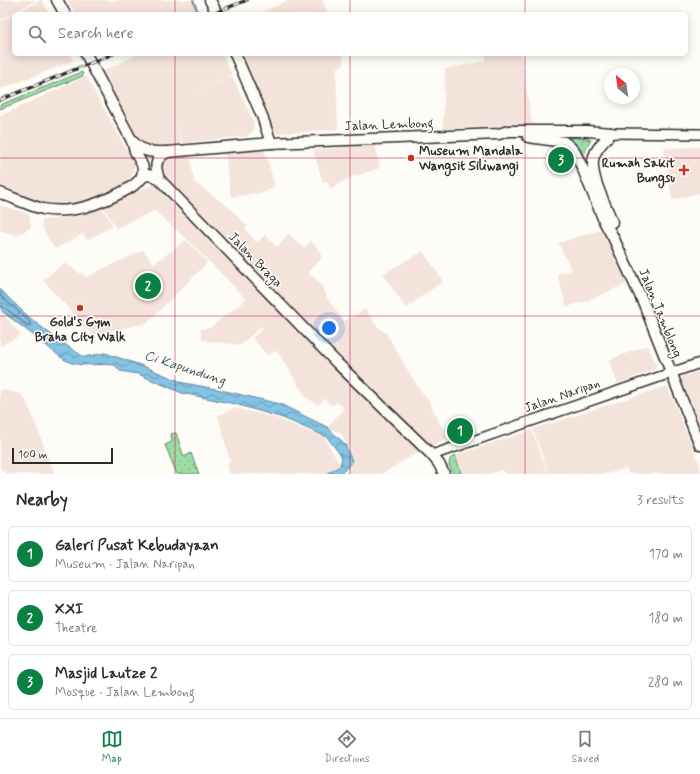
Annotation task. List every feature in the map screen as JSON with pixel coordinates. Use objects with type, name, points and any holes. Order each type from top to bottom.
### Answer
[{"type":"main road","points":[[57,0],[63,12]]},
{"type":"main road","points":[[210,0],[216,12]]},
{"type":"main road","points":[[87,56],[132,141],[144,169],[140,180]]},
{"type":"main road","points":[[236,56],[262,116],[271,142]]},
{"type":"main road","name":"Jalan Lembong","points":[[132,141],[140,149],[154,152],[167,152],[271,142],[499,134],[508,131],[587,131],[611,133]]},
{"type":"main road","points":[[611,133],[700,134]]},
{"type":"main road","name":"Jalan Tamblong","points":[[611,133],[594,155],[592,164],[596,181],[612,221],[614,237]]},
{"type":"main road","name":"Jalan Tamblong","points":[[499,134],[509,137],[538,138],[564,142],[574,151],[605,223],[614,237],[644,304],[700,445]]},
{"type":"main road","points":[[159,179],[156,164],[161,155],[167,152]]},
{"type":"main road","points":[[0,193],[42,208],[70,210],[99,202],[134,186],[148,175],[159,179]]},
{"type":"main road","name":"Jalan Braga","points":[[159,179],[337,362],[432,455],[444,474]]},
{"type":"main road","name":"Jalan Naripan","points":[[432,455],[700,363]]},
{"type":"shaded area","points":[[0,0],[36,0],[12,12],[0,20]]},
{"type":"shaded area","points":[[42,0],[48,12],[18,12]]},
{"type":"shaded area","points":[[68,0],[195,0],[200,12],[74,12]]},
{"type":"shaded area","points":[[289,0],[322,0],[327,12],[262,12]]},
{"type":"shaded area","points":[[12,15],[12,56],[70,56],[73,61],[1,89],[0,22]]},
{"type":"shaded area","points":[[135,56],[223,56],[232,75],[193,94],[232,76],[253,120],[253,131],[247,136],[183,143],[172,117],[182,143],[148,146],[142,143],[138,138],[103,71]]},
{"type":"shaded area","points":[[241,56],[342,56],[344,65],[338,67],[336,70],[338,129],[273,134]]},
{"type":"shaded area","points":[[486,56],[521,56],[532,124],[443,129],[445,69],[485,61]]},
{"type":"shaded area","points":[[86,76],[135,165],[132,175],[127,183],[78,205],[53,207],[36,203],[0,186],[0,116]]},
{"type":"shaded area","points":[[375,145],[380,168],[352,177],[330,189],[328,181],[323,182],[313,150]]},
{"type":"shaded area","name":"Rumah Sakit Bungsu","points":[[700,147],[700,193],[672,200],[664,148]]},
{"type":"shaded area","points":[[264,149],[275,186],[265,192],[231,197],[225,152]]},
{"type":"shaded area","points":[[170,156],[190,157],[194,182],[230,208],[247,226],[245,229],[257,243],[265,235],[277,247],[288,234],[304,248],[311,241],[321,252],[321,259],[308,272],[323,287],[328,300],[344,321],[365,309],[377,326],[386,333],[416,384],[430,403],[447,438],[381,474],[343,474],[347,471],[351,455],[341,433],[327,428],[344,408],[337,402],[332,406],[324,399],[318,405],[306,397],[277,351],[267,355],[252,338],[263,329],[260,327],[241,345],[202,340],[201,329],[210,328],[246,299],[189,241],[154,211],[116,228],[104,208],[138,190],[150,186],[160,172],[161,165]]},
{"type":"shaded area","points":[[0,205],[29,214],[31,227],[17,236],[0,230]]},
{"type":"shaded area","points":[[102,208],[113,226],[87,240],[83,234],[55,249],[42,226],[42,220],[81,216]]},
{"type":"shaded area","points":[[604,229],[628,283],[589,300],[567,307],[557,274],[572,270],[558,243]]},
{"type":"shaded area","points":[[186,240],[208,262],[147,323],[92,335],[43,280],[64,263],[86,277],[143,250],[154,264]]},
{"type":"shaded area","points":[[423,251],[443,281],[406,308],[383,274]]},
{"type":"shaded area","points":[[0,310],[21,335],[0,346]]},
{"type":"shaded area","points":[[648,345],[657,368],[618,384],[609,360]]},
{"type":"shaded area","points":[[700,371],[700,427],[681,377]]},
{"type":"shaded area","points":[[667,386],[700,465],[700,474],[629,474],[626,468],[607,474],[549,474],[533,429]]},
{"type":"shaded area","points":[[0,389],[21,394],[28,405],[55,474],[6,474],[0,467]]},
{"type":"shaded area","points":[[234,408],[273,417],[324,437],[340,465],[325,474],[230,474],[227,466],[230,461],[218,416]]},
{"type":"shaded area","points":[[532,430],[548,474],[505,474],[502,470],[490,474],[460,474],[462,473],[456,455]]},
{"type":"green space","points":[[82,72],[83,76],[0,109],[0,105]]},
{"type":"green space","points":[[571,137],[591,140],[585,151],[584,160],[568,140]]},
{"type":"green space","points":[[176,433],[184,457],[191,453],[199,474],[177,474],[165,445],[172,442],[171,434]]},
{"type":"green space","points":[[455,455],[461,473],[453,474],[449,465],[450,459]]},
{"type":"water","points":[[0,289],[40,326],[84,357],[105,353],[143,366],[184,383],[280,404],[327,427],[345,444],[352,461],[342,472],[336,474],[326,474],[340,466],[342,457],[327,437],[283,418],[235,404],[182,393],[138,374],[120,371],[115,365],[83,365],[72,363],[59,356],[3,312],[0,306]]},
{"type":"waterway","points":[[193,0],[198,12]]},
{"type":"railway","points":[[217,12],[247,0]]},
{"type":"railway","points":[[0,100],[108,56]]},
{"type":"place","name":"Museum Mandala Wangsit Siliwangi","points":[[411,158]]},
{"type":"place","name":"Masjid Lautze 2","points":[[561,160]]},
{"type":"place","name":"Rumah Sakit Bungsu","points":[[684,170]]},
{"type":"place","name":"XXI","points":[[148,286]]},
{"type":"place","name":"Gold's Gym Braha City Walk","points":[[80,308]]},
{"type":"place","name":"Galeri Pusat Kebudayaan","points":[[460,431]]},
{"type":"water label","name":"Ci Kapundung","points":[[185,368]]}]
